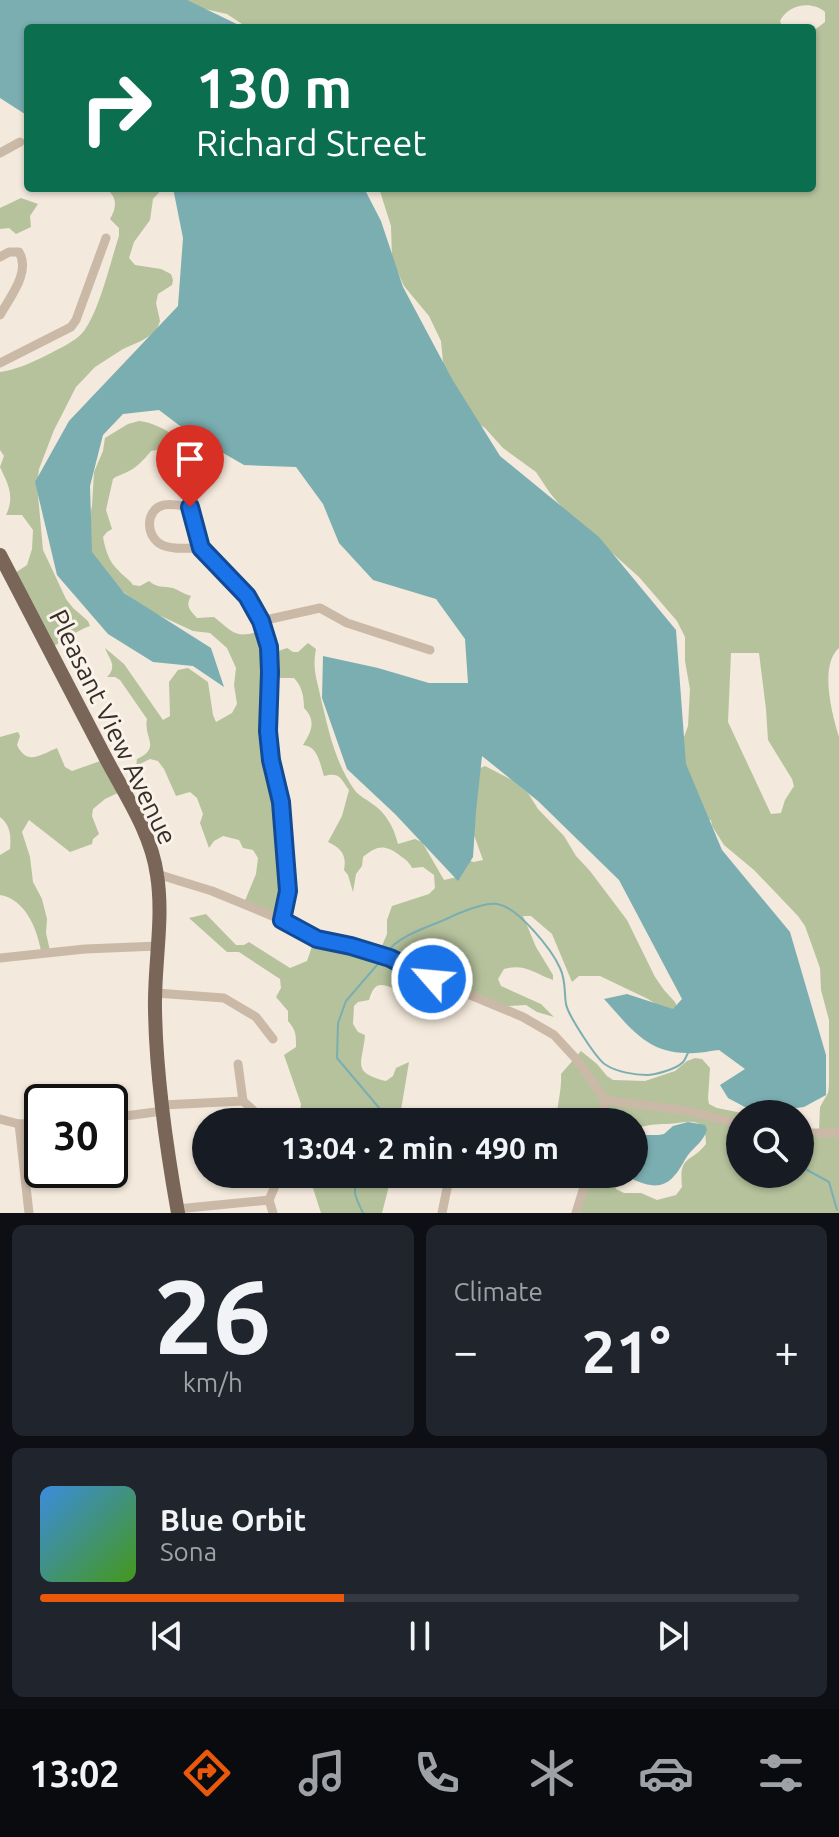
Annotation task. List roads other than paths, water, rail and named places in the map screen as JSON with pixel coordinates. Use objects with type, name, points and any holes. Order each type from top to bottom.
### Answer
[{"type":"main road","name":"Pleasant View Avenue","points":[[0,555],[150,848],[159,898],[156,993],[158,1066],[178,1211]]},
{"type":"street","points":[[0,153],[20,142]]},
{"type":"street","points":[[0,363],[71,327],[106,238]]},
{"type":"street","points":[[0,257],[9,252],[19,252],[24,270],[0,315]]},
{"type":"street","points":[[201,548],[158,543],[149,533],[152,515],[162,505],[190,507],[201,548],[247,596],[261,621],[269,647],[268,731],[281,802],[288,891],[282,920]]},
{"type":"street","points":[[261,621],[320,608],[347,623],[430,650]]},
{"type":"street","points":[[157,874],[212,891],[282,920],[317,939],[390,958],[523,1017],[554,1035],[578,1061],[605,1100],[603,1108]]},
{"type":"street","points":[[0,958],[85,949],[158,946]]},
{"type":"street","points":[[156,993],[224,998],[256,1017],[273,1039]]},
{"type":"street","points":[[238,1064],[243,1101],[251,1108]]},
{"type":"street","points":[[605,1100],[688,1111],[726,1120]]},
{"type":"street","points":[[128,1115],[163,1108],[243,1101]]},
{"type":"street","points":[[0,1119],[24,1124]]},
{"type":"street","points":[[19,1124],[29,1213]]},
{"type":"street","points":[[814,1133],[839,1133]]},
{"type":"street","points":[[273,1213],[269,1200],[274,1188]]},
{"type":"street","points":[[442,1213],[447,1188]]},
{"type":"street","points":[[576,1213],[584,1188]]},
{"type":"street","points":[[178,1211],[269,1200]]},
{"type":"water","points":[[0,0],[187,0],[237,24],[24,24],[24,113],[0,98]]},
{"type":"water","points":[[174,192],[366,192],[381,221],[403,287],[452,379],[500,456],[599,537],[676,630],[686,764],[722,850],[790,932],[826,1055],[826,1095],[814,1102],[732,1100],[720,1085],[745,1069],[719,1050],[673,1052],[649,1043],[630,1028],[604,999],[627,994],[673,1009],[682,999],[619,880],[538,801],[482,756],[473,857],[458,881],[395,814],[347,769],[322,698],[323,656],[429,683],[468,683],[465,639],[436,599],[373,580],[339,543],[323,504],[296,467],[244,465],[192,435],[159,410],[123,414],[103,435],[90,486],[92,552],[124,593],[211,648],[224,687],[193,666],[153,662],[108,634],[57,575],[35,482],[69,421],[178,306],[183,238]]},
{"type":"water","points":[[688,1122],[705,1125],[707,1130],[676,1174],[662,1184],[648,1185],[648,1135],[664,1134],[673,1126]]},
{"type":"waterway","points":[[386,953],[405,937],[421,929],[470,909],[497,904],[515,913],[550,951],[562,972],[568,1010],[606,1065],[626,1073],[651,1075],[679,1065],[688,1053]]},
{"type":"waterway","points":[[379,1108],[337,1058],[338,1023],[346,1001],[383,958]]},
{"type":"waterway","points":[[814,1174],[829,1182],[837,1210]]},
{"type":"waterway","points":[[356,1188],[363,1213]]}]
